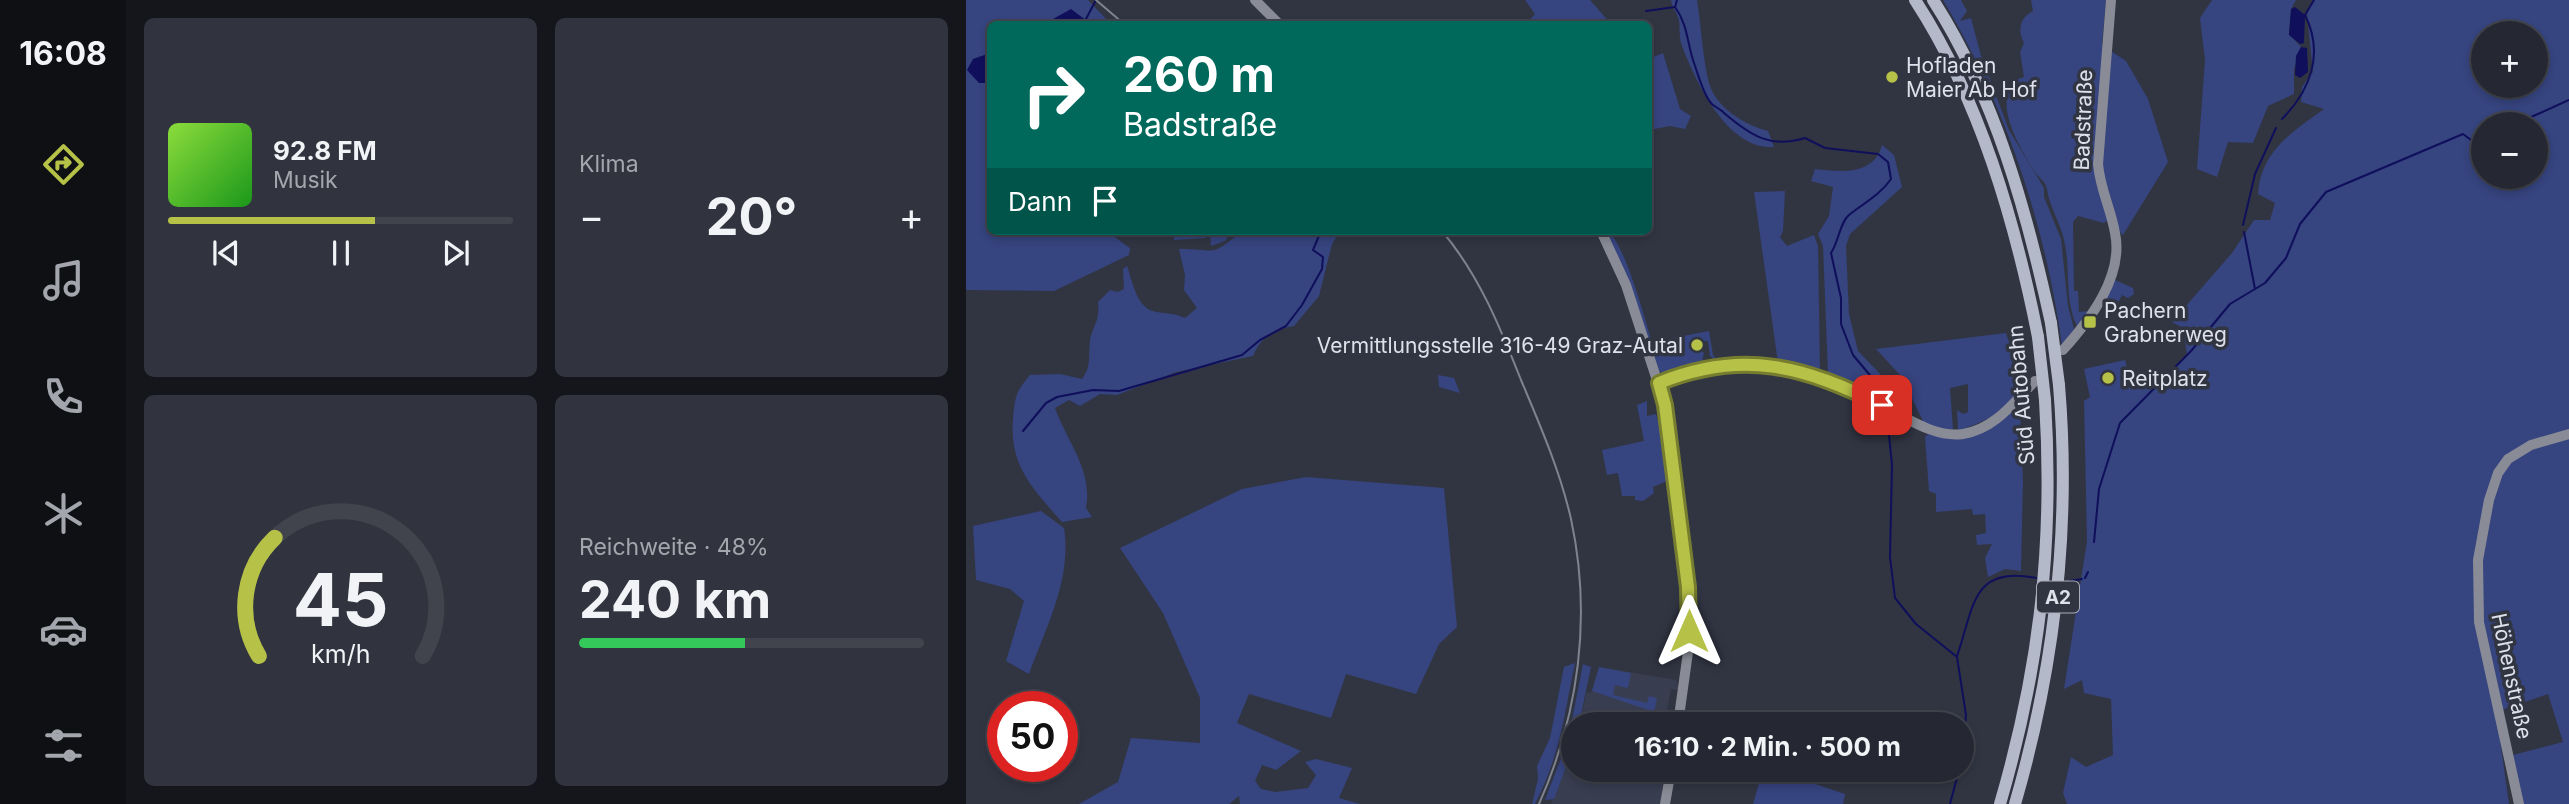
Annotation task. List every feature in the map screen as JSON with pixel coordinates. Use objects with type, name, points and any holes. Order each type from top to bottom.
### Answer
[{"type":"highway","name":"Süd Autobahn","points":[[1915,0],[1966,98],[1992,163],[2023,262],[2038,337],[2045,400],[2048,543],[2040,626],[2024,711],[2000,804]]},
{"type":"highway","name":"Süd Autobahn","points":[[1933,0],[1978,86],[2004,153],[2036,253],[2051,323],[2059,385],[2064,441],[2064,546],[2059,594],[2039,713],[2015,804]]},
{"type":"street","points":[[1255,0],[1276,21]]},
{"type":"street","name":"Badstraße","points":[[2063,350],[2103,295],[2116,258],[2116,236],[2101,190],[2098,164],[2111,0]]},
{"type":"street","points":[[1603,235],[1619,267],[1665,405],[1688,587],[1688,652],[1680,712]]},
{"type":"street","points":[[1659,383],[1712,366],[1769,365],[1814,375],[1941,433],[1966,433],[1985,427],[2003,415],[2035,381]]},
{"type":"street","name":"Höhenstraße","points":[[2518,804],[2479,622],[2478,560],[2489,500],[2498,474],[2508,459],[2531,445],[2569,434]]},
{"type":"street","points":[[1665,804],[1669,782]]},
{"type":"shaded area","points":[[966,0],[1088,0],[1108,21],[987,21],[987,235],[1112,235],[1130,248],[1129,255],[1054,291],[966,290]]},
{"type":"shaded area","points":[[1525,0],[1590,0],[1608,21],[1529,21],[1535,14]]},
{"type":"shaded area","points":[[1671,0],[1697,0],[1705,64],[1713,92],[1732,114],[1768,131],[1774,147],[1757,145],[1742,138],[1716,111],[1705,95],[1682,46],[1679,20]]},
{"type":"shaded area","points":[[1943,0],[1961,0],[1967,11],[1960,21],[1971,18],[1981,56],[2009,130],[2044,188],[2044,197],[2061,239],[2068,306],[2074,329],[2062,346],[2045,256],[2020,167],[1986,81]]},
{"type":"shaded area","points":[[2031,0],[2106,0],[2102,45],[2126,61],[2148,99],[2168,162],[2123,235],[2108,220],[2104,223],[2078,216],[2073,222],[2074,291],[2078,291],[2079,312],[2088,311],[2077,326],[2070,305],[2062,233],[2046,186],[2022,150],[2008,115],[2008,92],[2012,81],[2024,77],[2020,52],[2024,43],[2020,29],[2025,17],[2033,11]]},
{"type":"shaded area","points":[[2212,0],[2296,0],[2291,9],[2289,34],[2301,47],[2294,69],[2294,94],[2268,106],[2253,143],[2228,142],[2217,177],[2197,169],[2205,60],[2200,18]]},
{"type":"shaded area","points":[[2313,0],[2569,0],[2569,431],[2506,457],[2475,560],[2509,804],[2067,804],[2063,793],[2071,757],[2086,767],[2113,755],[2111,699],[2084,693],[2082,680],[2064,689],[2087,541],[2084,401],[2090,397],[2084,369],[2125,360],[2132,388],[2166,379],[2187,355],[2183,328],[2172,322],[2232,253],[2254,220],[2270,220],[2275,203],[2258,194],[2260,179],[2265,166],[2280,144],[2324,109],[2301,102],[2302,87],[2313,72],[2307,14]]},
{"type":"shaded area","points":[[2295,7],[2305,15],[2304,43],[2300,44],[2289,35],[2291,9]]},
{"type":"shaded area","points":[[1071,9],[1087,21],[1049,21]]},
{"type":"shaded area","points":[[2301,47],[2307,48],[2308,72],[2300,78],[2295,75],[2296,56]]},
{"type":"shaded area","points":[[1663,53],[1680,109],[1691,116],[1685,129],[1670,126],[1652,129],[1652,58]]},
{"type":"shaded area","points":[[987,54],[987,83],[979,83],[967,70],[973,59]]},
{"type":"shaded area","points":[[1882,145],[1894,155],[1902,187],[1850,234],[1846,246],[1849,314],[1858,351],[1885,379],[1896,406],[1828,373],[1823,246],[1818,234],[1829,216],[1833,187],[1811,181],[1815,169],[1845,171],[1864,167],[1878,155]]},
{"type":"shaded area","points":[[1785,191],[1783,231],[1780,237],[1787,246],[1814,235],[1818,246],[1820,372],[1778,363],[1754,192]]},
{"type":"shaded area","points":[[1174,235],[1206,235],[1206,238],[1174,240]]},
{"type":"shaded area","points":[[1210,235],[1230,235],[1225,241],[1211,246]]},
{"type":"shaded area","points":[[1238,235],[1338,235],[1332,244],[1319,296],[1294,326],[1273,332],[1260,343],[1253,356],[1176,372],[1117,395],[1100,394],[1080,406],[1069,400],[1055,408],[1078,456],[1086,481],[1086,508],[1092,517],[1062,522],[1033,487],[1019,464],[1013,436],[1014,412],[1021,386],[1030,375],[1060,374],[1082,379],[1088,365],[1098,302],[1110,290],[1118,292],[1124,289],[1123,269],[1127,266],[1137,295],[1145,306],[1150,310],[1185,318],[1197,308],[1184,290],[1185,275],[1179,249],[1214,250]]},
{"type":"shaded area","points":[[1608,235],[1613,236],[1620,248],[1652,342],[1709,331],[1713,355],[1719,362],[1710,356],[1708,341],[1703,341],[1704,349],[1700,350],[1704,353],[1702,362],[1674,373],[1659,372],[1628,279]]},
{"type":"shaded area","points":[[2115,280],[2133,288],[2134,294],[2128,298],[2122,295],[2119,301],[2101,305]]},
{"type":"shaded area","points":[[2006,333],[2023,384],[2012,401],[1996,414],[1958,431],[1957,410],[1963,414],[1968,412],[1968,384],[1950,388],[1953,429],[1939,429],[1924,423],[1901,376],[1876,349]]},
{"type":"shaded area","points":[[1438,375],[1454,378],[1460,393],[1439,387]]},
{"type":"shaded area","points":[[1647,401],[1647,416],[1656,414],[1658,421],[1663,424],[1669,480],[1653,487],[1654,493],[1643,501],[1635,500],[1635,496],[1622,496],[1618,473],[1607,475],[1602,450],[1644,441],[1637,405]]},
{"type":"shaded area","points":[[2016,409],[2020,412],[2023,480],[2021,571],[2005,569],[1988,577],[1985,558],[1992,544],[1977,545],[1976,535],[1986,533],[1985,514],[1973,515],[1972,509],[1936,512],[1936,494],[1929,491],[1925,437],[1928,434],[1952,438]]},
{"type":"shaded area","points":[[2569,438],[2569,804],[2519,804],[2509,756],[2563,742],[2548,694],[2502,710],[2482,631],[2480,583],[2484,538],[2494,495],[2510,463],[2529,450]]},
{"type":"shaded area","points":[[1306,477],[1444,488],[1457,627],[1439,644],[1416,694],[1346,674],[1331,718],[1249,694],[1237,723],[1301,751],[1276,770],[1262,765],[1255,781],[1261,789],[1275,792],[1308,788],[1316,775],[1305,762],[1316,759],[1352,768],[1339,798],[1360,804],[1240,804],[1239,796],[1229,804],[1079,804],[1118,782],[1131,738],[1200,743],[1200,698],[1163,613],[1120,548],[1242,489]]},
{"type":"shaded area","points":[[1041,511],[1064,528],[1064,566],[1050,621],[1029,674],[1006,661],[1024,601],[1010,589],[976,580],[973,526]]},
{"type":"shaded area","points":[[1575,663],[1565,712],[1561,712],[1561,730],[1551,768],[1535,804],[1532,804],[1538,779],[1537,766],[1550,738],[1564,667]]},
{"type":"shaded area","points":[[1583,664],[1591,667],[1582,712],[1574,712]]},
{"type":"shaded area","points":[[1599,667],[1676,680],[1679,690],[1671,689],[1666,712],[1582,712],[1587,692],[1591,693]]},
{"type":"shaded area","points":[[1599,667],[1631,673],[1628,688],[1615,685],[1613,695],[1647,703],[1649,696],[1657,698],[1654,712],[1592,691]]},
{"type":"shaded area","points":[[1561,758],[1561,780],[1554,799],[1545,800]]},
{"type":"shaded area","points":[[1561,779],[1561,782],[1663,782],[1661,804],[1551,804]]},
{"type":"shaded area","points":[[1759,782],[1809,782],[1845,794],[1843,804],[1753,804]]},
{"type":"waterway","points":[[1086,19],[1096,0]]},
{"type":"waterway","points":[[1677,0],[1675,7],[1685,27],[1701,84],[1712,104],[1734,121],[1761,138],[1771,141],[1805,138],[1825,148],[1878,154],[1888,162],[1891,179],[1877,194],[1846,218],[1831,253],[1841,298],[1841,324],[1853,355],[1879,386],[1884,403]]},
{"type":"waterway","points":[[2282,119],[2300,96],[2312,70],[2314,43],[2305,15],[2314,0]]},
{"type":"waterway","points":[[1646,11],[1675,7]]},
{"type":"waterway","points":[[2542,112],[2569,100]]},
{"type":"waterway","points":[[2243,225],[2255,174],[2276,128]]},
{"type":"waterway","points":[[2255,289],[2265,283],[2286,258],[2300,224],[2326,192],[2463,134],[2471,140]]},
{"type":"waterway","points":[[2094,542],[2099,489],[2120,423],[2191,351],[2230,304],[2255,289],[2244,232]]},
{"type":"waterway","points":[[1023,431],[1046,403],[1057,397],[1093,390],[1119,391],[1242,355],[1260,340],[1286,326],[1302,305],[1322,269],[1323,257],[1313,250],[1319,235]]},
{"type":"waterway","points":[[1887,415],[1892,465],[1890,557],[1895,598],[1916,624],[1957,657],[1966,712]]},
{"type":"waterway","points":[[2085,578],[2088,572]]},
{"type":"waterway","points":[[1957,656],[1972,607],[1987,584],[1999,578],[2015,576],[2036,578]]},
{"type":"waterway","points":[[2070,581],[2082,579]]},
{"type":"waterway","points":[[1950,804],[1956,782]]},
{"type":"railway","points":[[1096,0],[1120,21]]},
{"type":"railway","points":[[1445,235],[1478,284],[1505,341],[1555,466],[1571,519],[1577,555],[1581,628],[1578,664],[1564,735],[1539,804]]},
{"type":"place","name":"Hofladen Maier Ab Hof","points":[[1892,77]]},
{"type":"place","name":"Pachern Grabnerweg","points":[[2090,322]]},
{"type":"place","name":"Vermittlungsstelle 316-49 Graz-Autal","points":[[1697,345]]},
{"type":"place","name":"Reitplatz","points":[[2108,378]]},
{"type":"route","points":[[1689,631],[1688,587],[1665,405],[1659,383],[1689,371],[1712,366],[1769,365],[1814,375],[1882,405]]}]
